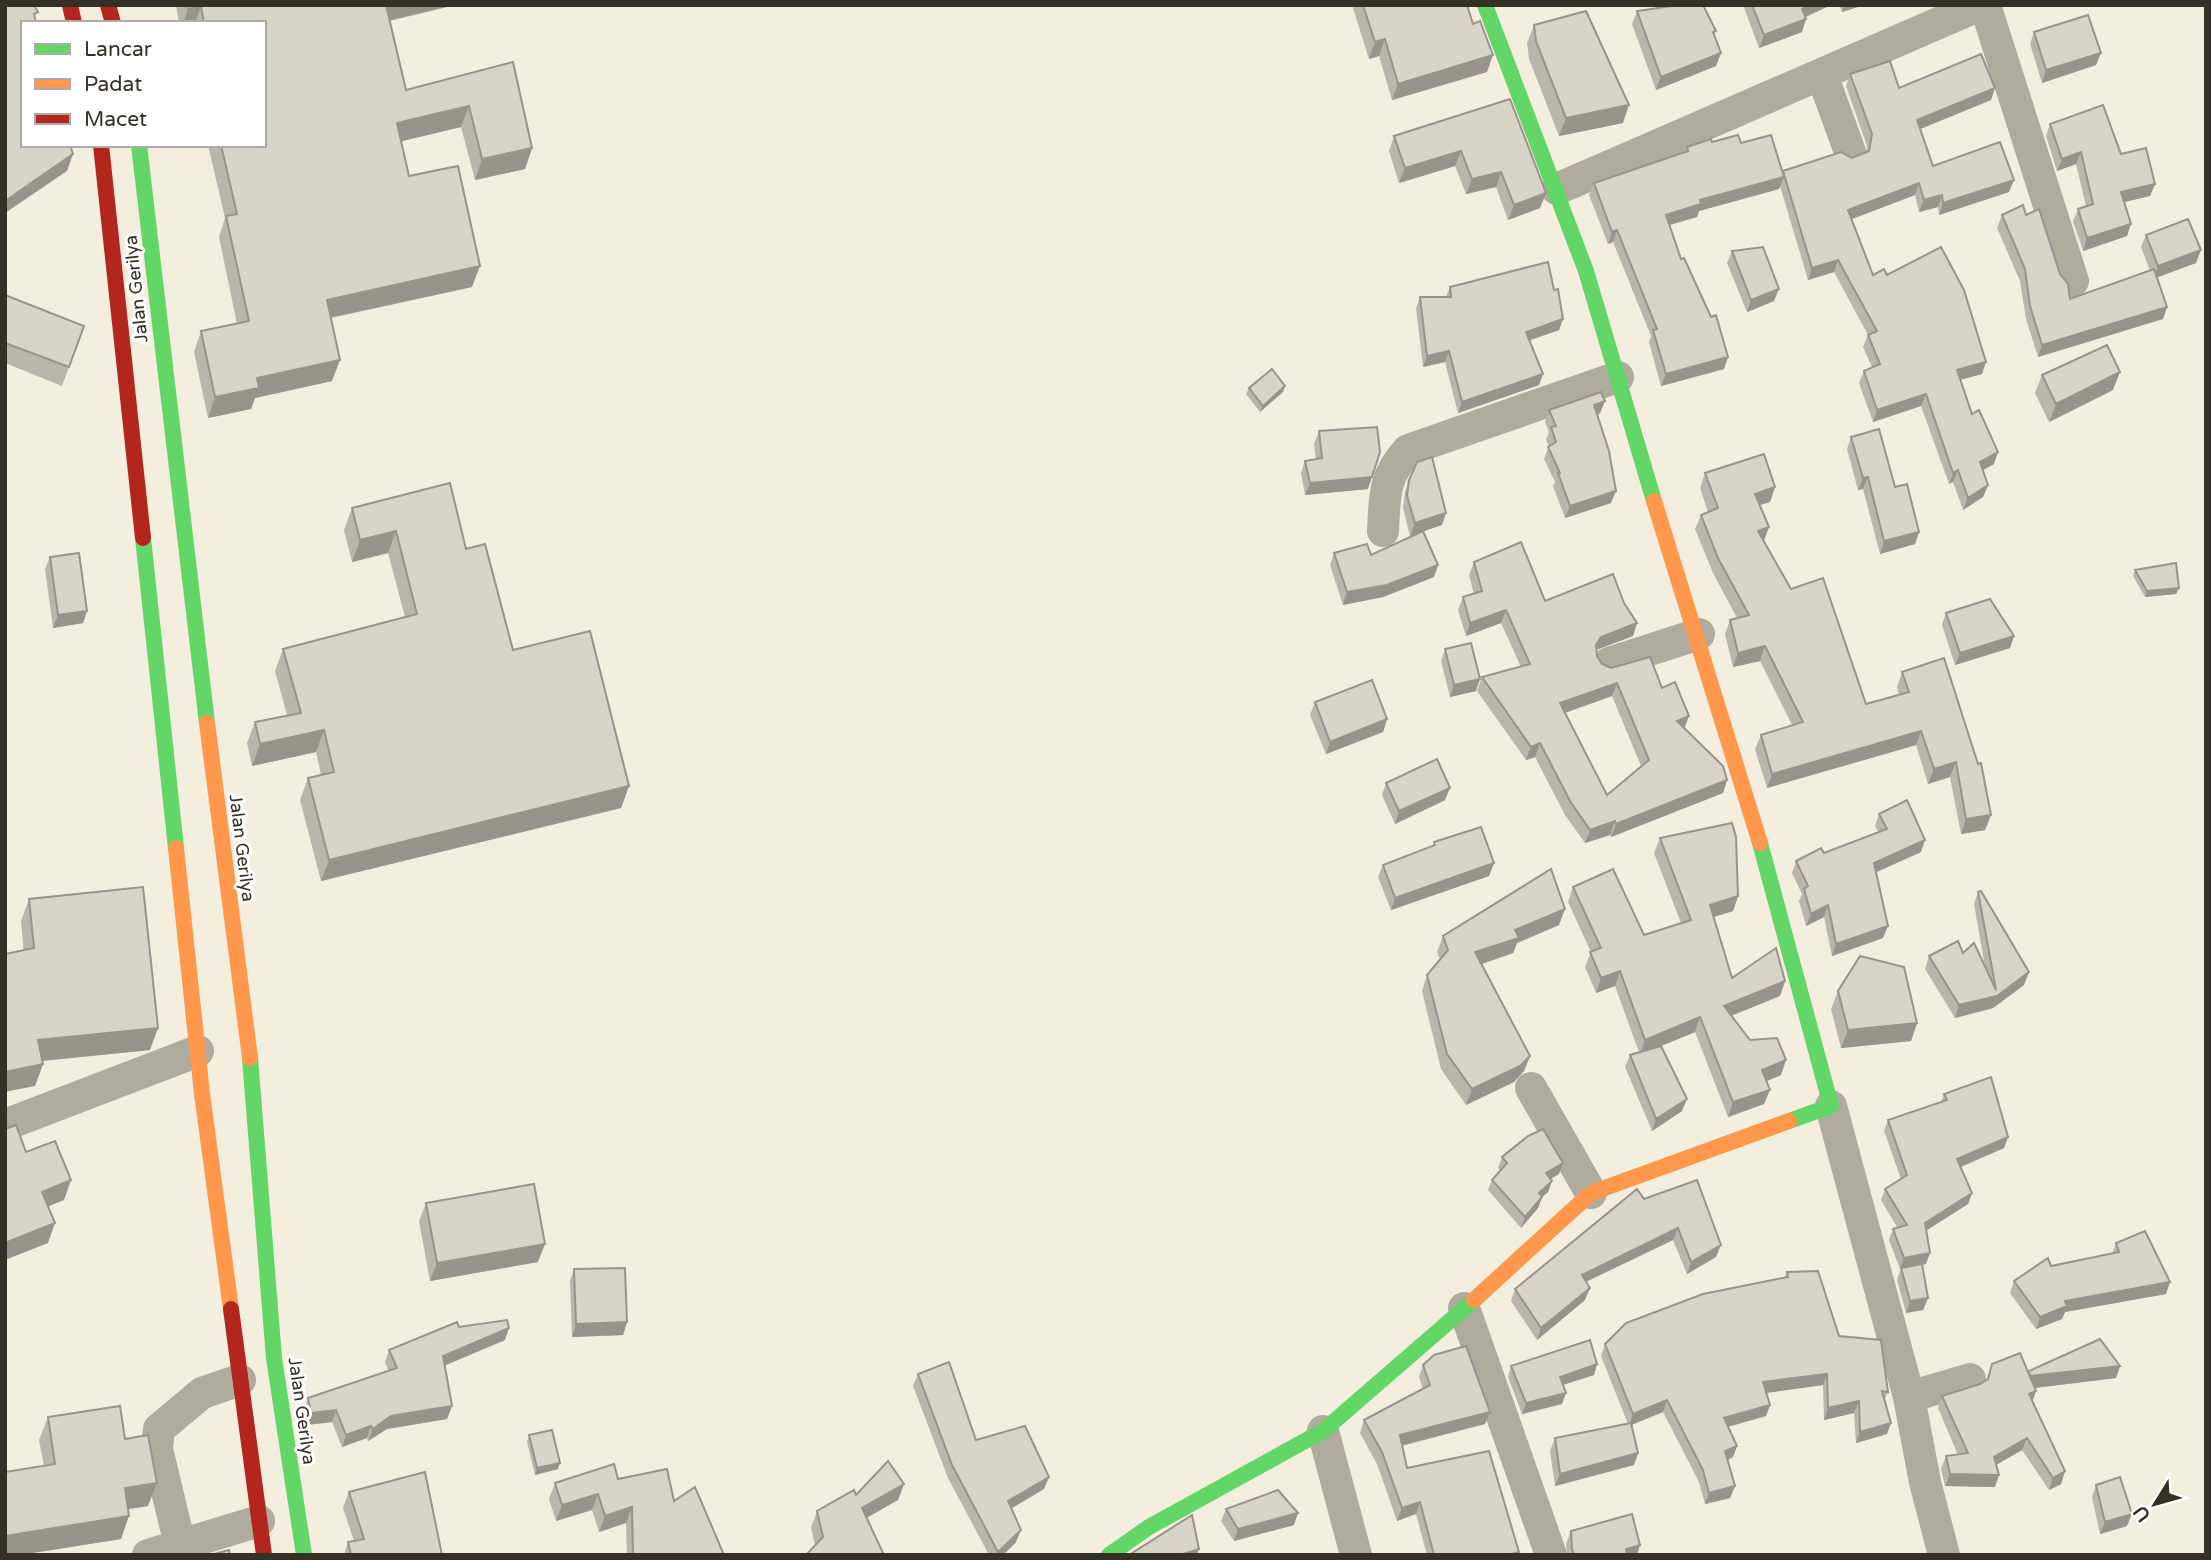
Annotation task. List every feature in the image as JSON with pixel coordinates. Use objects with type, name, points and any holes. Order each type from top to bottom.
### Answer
[{"type":"main road","points":[[1109,1555],[1149,1527],[1323,1431],[1591,1193],[1831,1106],[1768,866],[1699,634],[1649,485],[1618,377],[1557,189],[1485,5]]},
{"type":"main road","name":"Jalan Gerilya","points":[[101,147],[198,1051],[264,1555]]},
{"type":"main road","name":"Jalan Gerilya","points":[[139,147],[171,516],[253,1084],[274,1358],[304,1555]]},
{"type":"main road","points":[[139,516],[171,516]]},
{"type":"street","points":[[1557,189],[1822,75],[1935,14],[1983,5],[2073,281]]},
{"type":"street","points":[[1822,75],[1850,152]]},
{"type":"street","points":[[1383,531],[1385,486],[1393,467],[1408,450],[1429,440],[1618,377]]},
{"type":"street","points":[[1609,663],[1699,634]]},
{"type":"street","points":[[5,1125],[198,1051]]},
{"type":"street","points":[[1531,1088],[1591,1193]]},
{"type":"street","points":[[1831,1106],[1909,1397],[1925,1482],[1944,1555]]},
{"type":"street","points":[[1464,1308],[1551,1555]]},
{"type":"street","points":[[180,1545],[157,1449],[159,1429],[202,1393],[240,1380]]},
{"type":"street","points":[[1909,1397],[1970,1380]]},
{"type":"street","points":[[1323,1431],[1356,1555]]},
{"type":"street","points":[[148,1555],[259,1521]]},
{"type":"building","points":[[5,5],[34,5],[38,12],[34,14],[36,21],[21,21],[21,147],[71,147],[73,154],[5,201]]},
{"type":"building","points":[[187,5],[386,5],[406,90],[513,62],[532,148],[482,159],[469,106],[397,123],[409,176],[458,166],[480,266],[327,300],[340,360],[257,378],[259,388],[215,397],[201,331],[249,321],[226,216],[237,214],[221,147],[266,147],[266,21],[204,21],[201,6],[188,9]]},
{"type":"building","points":[[1363,5],[1467,5],[1473,24],[1480,21],[1493,55],[1398,84],[1385,39],[1375,42]]},
{"type":"building","points":[[1679,5],[1703,5],[1716,31],[1713,32],[1721,53],[1661,77],[1637,11]]},
{"type":"building","points":[[1752,5],[1809,5],[1802,9],[1806,19],[1764,35]]},
{"type":"building","points":[[1586,11],[1629,105],[1566,118],[1536,41],[1534,25]]},
{"type":"building","points":[[2088,15],[2101,53],[2046,70],[2034,32]]},
{"type":"building","points":[[1981,54],[1995,88],[1917,120],[1933,166],[2000,142],[2014,180],[1943,203],[1942,195],[1924,200],[1919,183],[1848,210],[1873,275],[1884,269],[1887,275],[1941,247],[1964,290],[1986,362],[1957,370],[1972,414],[1979,410],[1998,452],[1980,462],[1988,485],[1968,498],[1958,470],[1953,473],[1926,394],[1877,410],[1864,371],[1880,364],[1868,335],[1877,331],[1838,260],[1812,268],[1783,171],[1841,152],[1852,158],[1869,151],[1872,134],[1850,74],[1890,61],[1899,88]]},
{"type":"building","points":[[1510,99],[1546,193],[1514,205],[1501,172],[1472,179],[1461,151],[1405,168],[1394,136]]},
{"type":"building","points":[[2103,105],[2121,154],[2146,148],[2155,184],[2121,192],[2131,224],[2087,238],[2078,209],[2093,204],[2081,152],[2062,159],[2050,124]]},
{"type":"building","points":[[1738,135],[1741,143],[1771,135],[1784,177],[1700,200],[1701,204],[1666,215],[1681,259],[1684,258],[1711,317],[1716,315],[1728,357],[1666,374],[1653,330],[1657,329],[1617,230],[1612,232],[1594,183],[1688,151],[1687,147],[1711,139],[1712,142]]},
{"type":"building","points":[[2023,205],[2026,215],[2039,209],[2060,274],[2068,284],[2070,299],[2154,269],[2167,307],[2042,345],[2030,306],[2025,269],[2002,215]]},
{"type":"building","points":[[2188,219],[2201,250],[2158,266],[2146,235]]},
{"type":"building","points":[[1763,247],[1779,289],[1751,300],[1732,251]]},
{"type":"building","points":[[1548,262],[1554,290],[1558,289],[1563,319],[1526,332],[1543,374],[1462,402],[1449,351],[1427,356],[1420,297],[1451,297],[1450,287]]},
{"type":"building","points":[[5,295],[84,326],[69,367],[5,343]]},
{"type":"building","points":[[2107,345],[2120,372],[2056,404],[2042,375]]},
{"type":"building","points":[[1272,369],[1285,386],[1263,406],[1249,388]]},
{"type":"building","points":[[1601,392],[1605,401],[1594,405],[1609,451],[1616,491],[1570,506],[1560,473],[1548,447],[1556,442],[1551,427],[1556,426],[1549,410]]},
{"type":"building","points":[[1377,427],[1380,452],[1372,477],[1310,483],[1305,461],[1322,458],[1319,431]]},
{"type":"building","points":[[1879,429],[1895,487],[1907,484],[1919,532],[1884,541],[1868,477],[1863,478],[1851,437]]},
{"type":"building","points":[[1764,454],[1775,487],[1755,494],[1769,527],[1758,531],[1791,589],[1823,578],[1866,704],[1909,692],[1902,672],[1944,658],[1978,764],[1981,763],[1991,815],[1966,819],[1956,762],[1934,769],[1921,731],[1772,774],[1761,735],[1803,722],[1765,646],[1738,653],[1730,620],[1749,615],[1718,558],[1701,515],[1718,508],[1705,473]]},
{"type":"building","points":[[1432,457],[1446,513],[1415,523],[1407,496],[1409,480],[1417,462]]},
{"type":"building","points":[[450,483],[466,549],[485,544],[513,650],[590,631],[629,786],[329,860],[308,778],[334,772],[324,730],[260,744],[255,722],[301,713],[283,649],[417,614],[396,531],[360,540],[352,508]]},
{"type":"building","points":[[1423,531],[1438,565],[1387,585],[1347,592],[1334,553],[1367,544],[1371,555]]},
{"type":"building","points":[[1521,542],[1545,601],[1613,574],[1624,603],[1637,623],[1601,637],[1596,645],[1597,656],[1602,664],[1611,668],[1650,657],[1662,688],[1675,682],[1689,716],[1677,721],[1723,766],[1727,780],[1616,824],[1615,821],[1590,830],[1570,801],[1540,743],[1531,747],[1482,677],[1530,664],[1506,610],[1470,623],[1463,597],[1482,591],[1474,562]],"holes":[[[1617,683],[1649,760],[1607,795],[1560,703]]]},
{"type":"building","points":[[79,553],[87,611],[58,615],[50,557]]},
{"type":"building","points":[[2176,563],[2179,588],[2147,591],[2135,570]]},
{"type":"building","points":[[1990,599],[2014,636],[1960,653],[1946,613]]},
{"type":"building","points":[[1471,643],[1480,679],[1454,685],[1445,649]]},
{"type":"building","points":[[1372,680],[1387,719],[1330,742],[1315,702]]},
{"type":"building","points":[[1437,759],[1450,788],[1399,811],[1386,783]]},
{"type":"building","points":[[1907,800],[1925,840],[1874,863],[1888,926],[1836,944],[1828,905],[1811,914],[1804,889],[1808,886],[1796,861],[1821,848],[1824,853],[1887,829],[1879,814]]},
{"type":"building","points":[[1732,823],[1736,837],[1738,896],[1710,905],[1732,978],[1776,948],[1785,981],[1724,1006],[1750,1040],[1777,1038],[1786,1060],[1762,1070],[1770,1090],[1733,1102],[1700,1017],[1645,1040],[1620,971],[1601,978],[1590,952],[1601,948],[1573,887],[1613,869],[1644,935],[1691,920],[1660,838]]},
{"type":"building","points":[[1481,827],[1494,863],[1395,898],[1383,865],[1435,845],[1434,842]]},
{"type":"building","points":[[1551,869],[1565,909],[1515,930],[1519,938],[1475,952],[1530,1056],[1520,1066],[1472,1089],[1447,1054],[1427,975],[1448,950],[1443,936]]},
{"type":"building","points":[[143,887],[158,1028],[38,1040],[43,1064],[5,1072],[5,954],[34,948],[29,899]]},
{"type":"building","points":[[1981,891],[2029,972],[1997,996],[1959,1005],[1929,956],[1958,941],[1963,953],[1974,943],[1996,990],[1978,892]]},
{"type":"building","points":[[1860,956],[1904,967],[1917,1023],[1848,1030],[1838,991]]},
{"type":"building","points":[[1661,1046],[1687,1099],[1656,1119],[1630,1055]]},
{"type":"building","points":[[1991,1077],[2008,1137],[1957,1159],[1972,1193],[1925,1223],[1930,1253],[1904,1258],[1893,1229],[1907,1225],[1885,1189],[1907,1175],[1888,1120],[1947,1100],[1944,1094]]},
{"type":"building","points":[[16,1125],[26,1152],[55,1141],[71,1180],[42,1192],[55,1223],[5,1243],[5,1129]]},
{"type":"building","points":[[1543,1129],[1563,1163],[1546,1173],[1552,1181],[1539,1193],[1542,1197],[1525,1217],[1492,1180],[1507,1163],[1502,1157],[1528,1136]]},
{"type":"building","points":[[1697,1180],[1721,1245],[1691,1262],[1678,1228],[1582,1275],[1590,1288],[1541,1328],[1515,1289],[1637,1189],[1644,1199]]},
{"type":"building","points":[[534,1184],[545,1244],[437,1263],[426,1203]]},
{"type":"building","points":[[2145,1231],[2170,1282],[2065,1301],[2067,1306],[2040,1317],[2014,1281],[2048,1258],[2051,1266],[2119,1252],[2116,1243]]},
{"type":"building","points":[[1922,1264],[1928,1298],[1910,1301],[1901,1268]]},
{"type":"building","points":[[625,1268],[627,1322],[576,1324],[574,1269]]},
{"type":"building","points":[[1818,1271],[1839,1336],[1881,1340],[1888,1392],[1882,1391],[1891,1423],[1860,1432],[1859,1401],[1828,1408],[1827,1374],[1763,1382],[1770,1405],[1724,1418],[1737,1446],[1725,1451],[1735,1486],[1709,1493],[1703,1470],[1667,1400],[1633,1414],[1605,1344],[1626,1323],[1703,1294],[1788,1277],[1787,1272]]},
{"type":"building","points":[[507,1320],[509,1328],[443,1356],[452,1406],[391,1416],[373,1429],[371,1426],[346,1435],[336,1410],[311,1413],[308,1398],[397,1368],[389,1350],[457,1322],[459,1327]]},
{"type":"building","points":[[2100,1339],[2120,1366],[2030,1376],[2029,1371]]},
{"type":"building","points":[[1590,1340],[1597,1364],[1560,1377],[1566,1393],[1526,1403],[1511,1366]]},
{"type":"building","points":[[1466,1346],[1490,1412],[1400,1435],[1407,1468],[1489,1451],[1519,1552],[1508,1555],[1434,1555],[1420,1502],[1402,1508],[1382,1452],[1364,1420],[1430,1385],[1423,1365],[1434,1355]]},
{"type":"building","points":[[2020,1353],[2036,1391],[2029,1394],[2065,1471],[2053,1478],[2027,1438],[1994,1457],[1999,1475],[1950,1474],[1946,1456],[1968,1453],[1942,1396],[1980,1384],[1988,1379],[1992,1364]]},
{"type":"building","points":[[949,1362],[976,1440],[1025,1426],[1049,1477],[1008,1501],[1021,1530],[998,1552],[952,1465],[918,1374]]},
{"type":"building","points":[[120,1406],[125,1439],[148,1435],[157,1483],[125,1488],[129,1516],[5,1536],[5,1472],[55,1464],[48,1417]]},
{"type":"building","points":[[1631,1423],[1638,1453],[1560,1474],[1555,1438]]},
{"type":"building","points":[[552,1430],[560,1463],[537,1468],[529,1435]]},
{"type":"building","points":[[888,1461],[904,1484],[862,1508],[884,1555],[806,1555],[823,1537],[817,1511],[854,1490],[856,1495]]},
{"type":"building","points":[[614,1464],[618,1479],[667,1469],[674,1501],[695,1487],[724,1555],[633,1555],[632,1507],[605,1516],[598,1494],[562,1505],[555,1483]]},
{"type":"building","points":[[425,1472],[442,1555],[351,1555],[348,1542],[364,1539],[349,1492]]},
{"type":"building","points":[[2120,1477],[2132,1514],[2105,1522],[2096,1485]]},
{"type":"building","points":[[1278,1490],[1298,1513],[1238,1529],[1226,1509]]},
{"type":"building","points":[[1632,1514],[1640,1545],[1626,1549],[1627,1555],[1574,1555],[1571,1531]]},
{"type":"building","points":[[1192,1515],[1199,1549],[1180,1555],[1129,1555]]},
{"type":"building","points":[[229,1550],[230,1555],[210,1555]]},
{"type":"traffic: fast","points":[[1485,5],[1586,271],[1654,501]]},
{"type":"traffic: fast","points":[[139,147],[207,723]]},
{"type":"traffic: fast","points":[[143,538],[176,848]]},
{"type":"traffic: fast","points":[[1760,843],[1831,1106],[1789,1121]]},
{"type":"traffic: fast","points":[[250,1058],[274,1358],[304,1555]]},
{"type":"traffic: fast","points":[[1109,1555],[1149,1527],[1323,1431],[1474,1300]]},
{"type":"traffic: slow","points":[[1654,501],[1760,843]]},
{"type":"traffic: slow","points":[[207,723],[250,1058]]},
{"type":"traffic: slow","points":[[176,848],[202,1094],[231,1309]]},
{"type":"traffic: slow","points":[[1474,1300],[1591,1193],[1789,1121]]},
{"type":"traffic: jam","points":[[70,5],[74,21]]},
{"type":"traffic: jam","points":[[108,5],[112,21]]},
{"type":"traffic: jam","points":[[101,147],[143,538]]},
{"type":"traffic: jam","points":[[231,1309],[264,1555]]}]
